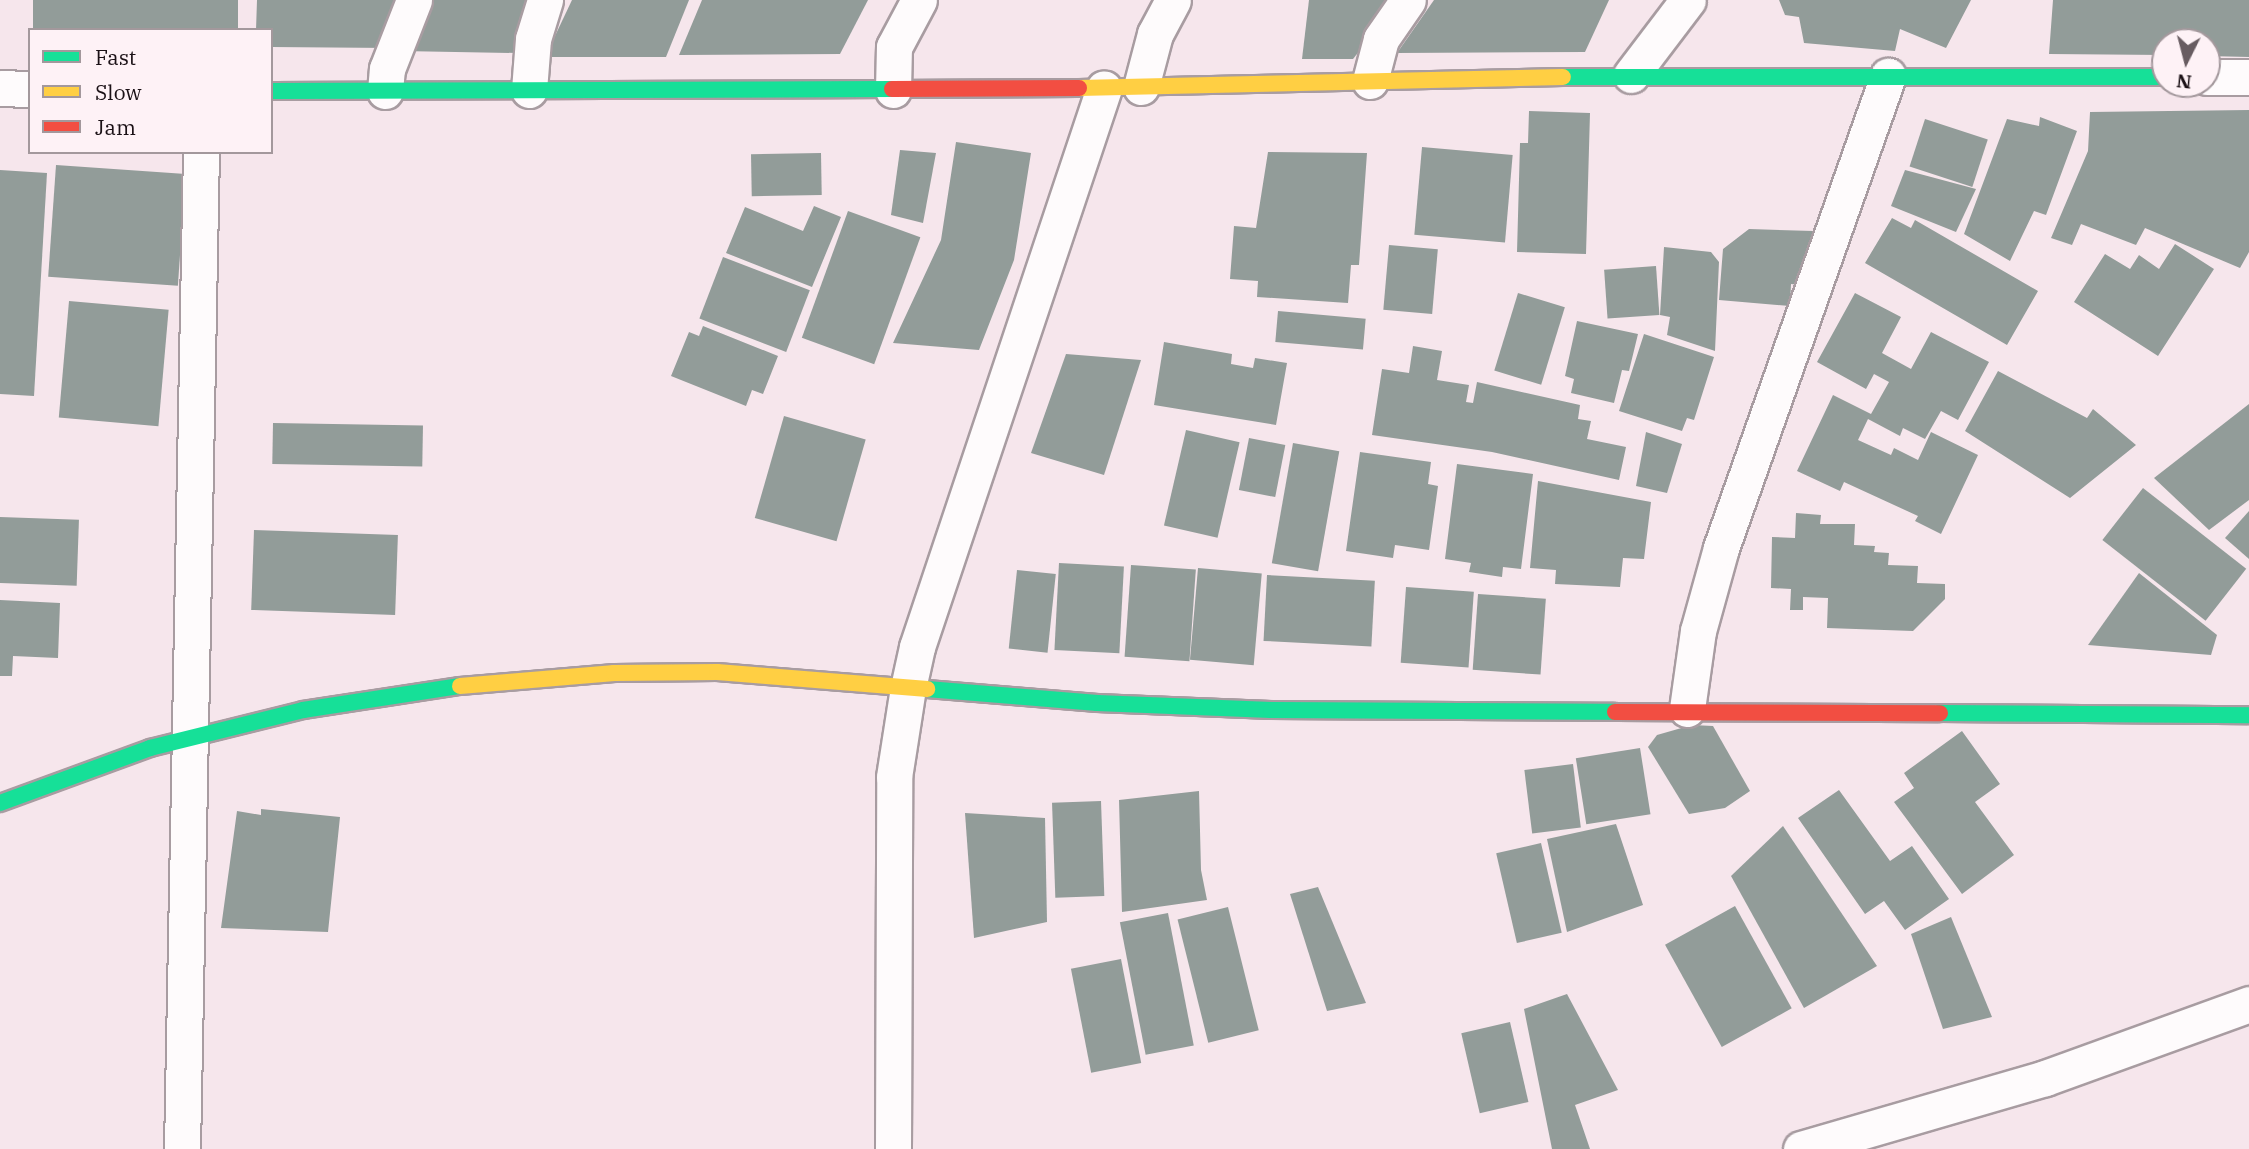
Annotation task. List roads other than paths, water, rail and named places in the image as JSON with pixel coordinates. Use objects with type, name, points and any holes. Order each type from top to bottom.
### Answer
[{"type":"street","points":[[385,90],[387,69],[414,0]]},
{"type":"street","points":[[529,90],[533,39],[545,0]]},
{"type":"street","points":[[893,90],[894,47],[919,0]]},
{"type":"street","points":[[1141,87],[1155,34],[1173,0]]},
{"type":"street","points":[[1370,80],[1381,39],[1408,0]]},
{"type":"street","points":[[1631,75],[1688,0]]},
{"type":"street","points":[[273,91],[1104,88],[1631,75],[2151,76]]},
{"type":"street","points":[[1687,709],[1698,631],[1721,548],[1888,76]]},
{"type":"street","points":[[2221,77],[2249,77]]},
{"type":"street","points":[[893,1149],[894,777],[908,688],[922,634],[1104,88]]},
{"type":"street","points":[[0,89],[28,89]]},
{"type":"street","points":[[182,1149],[201,154]]},
{"type":"street","points":[[0,803],[76,772],[190,737],[303,710],[536,678],[718,672],[908,688],[1272,710],[1687,709],[2249,715]]},
{"type":"street","points":[[1801,1149],[2032,1082],[2249,1004]]}]
